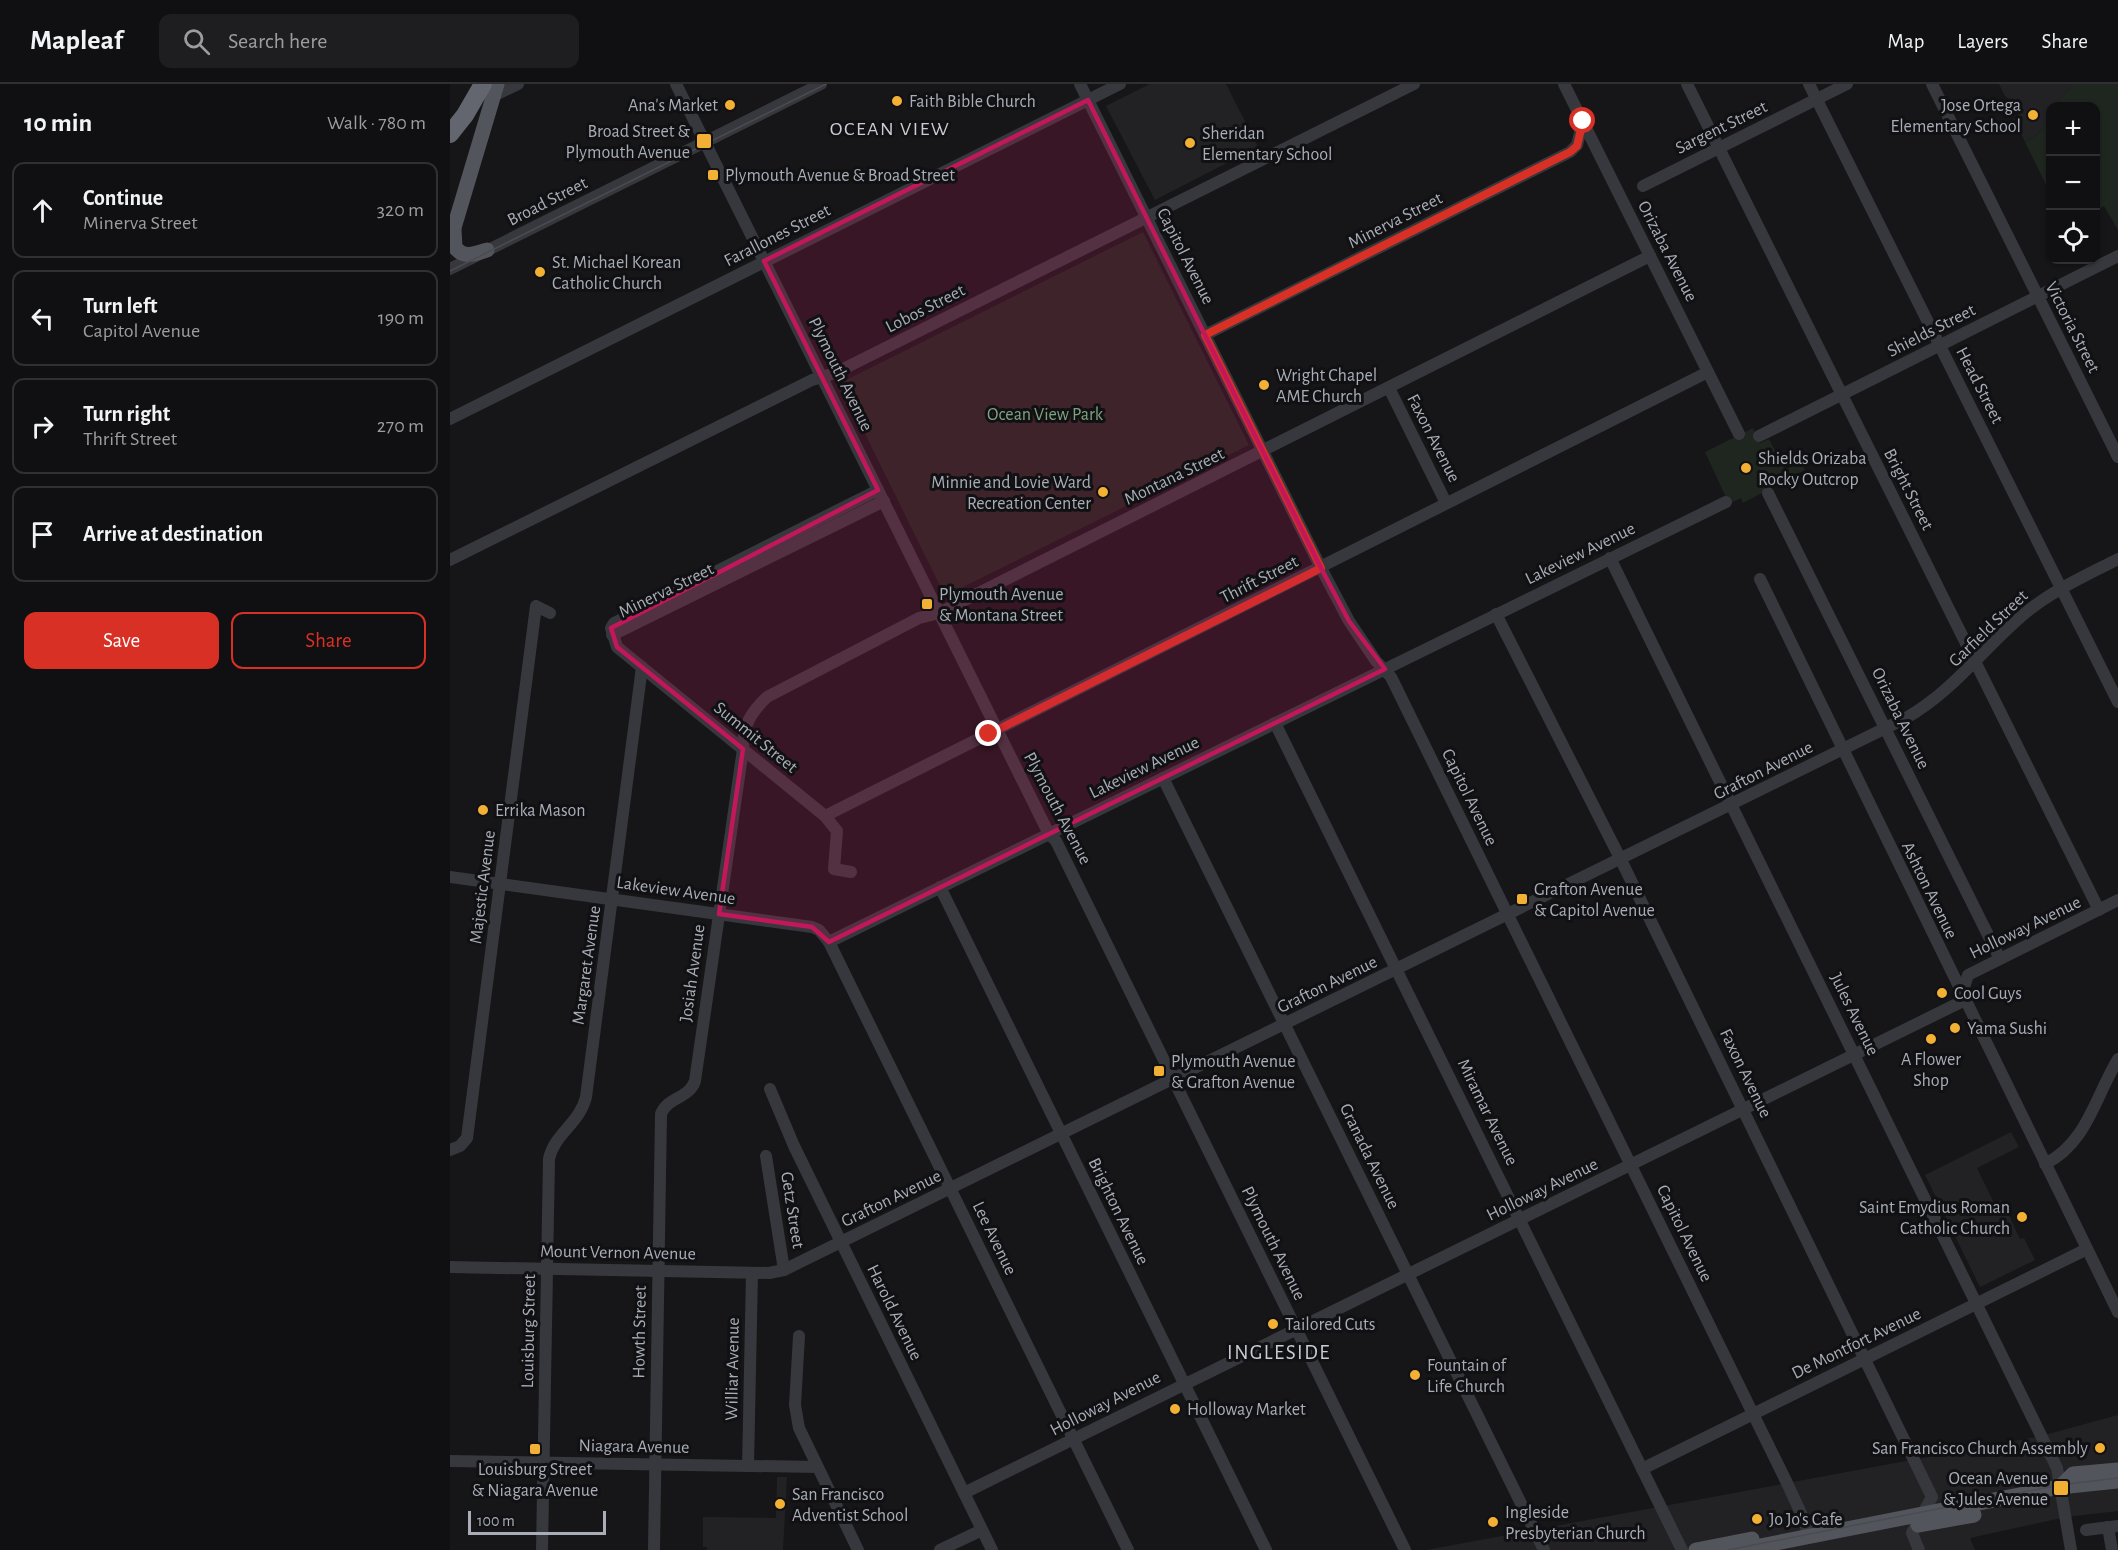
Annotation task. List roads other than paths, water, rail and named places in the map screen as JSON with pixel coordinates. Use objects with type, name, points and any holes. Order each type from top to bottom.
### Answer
[{"type":"highway","points":[[450,134],[491,88]]},
{"type":"main road","points":[[487,250],[473,255],[457,251],[452,235],[491,88]]},
{"type":"main road","points":[[2061,1487],[2073,1474],[2118,1470]]},
{"type":"main road","points":[[1740,1550],[1862,1526],[1919,1520],[2061,1487],[2118,1481]]},
{"type":"main road","points":[[1696,1550],[1794,1532],[1808,1536]]},
{"type":"street","points":[[491,88],[518,84]]},
{"type":"street","name":"Plymouth Avenue","points":[[676,84],[1049,834],[1057,843],[1405,1550]]},
{"type":"street","name":"Broad Street","points":[[450,269],[820,84]]},
{"type":"street","name":"Capitol Avenue","points":[[1080,84],[1321,568],[1349,621],[1376,662],[1391,677],[1753,1414],[1805,1522],[1808,1536]]},
{"type":"street","name":"Farallones Street","points":[[450,419],[1120,84]]},
{"type":"street","name":"Lobos Street","points":[[450,560],[822,377],[835,373],[1414,84]]},
{"type":"street","name":"Orizaba Avenue","points":[[1564,84],[1739,434]]},
{"type":"street","name":"Bright Street","points":[[1687,84],[2099,910]]},
{"type":"street","name":"Head Street","points":[[1809,84],[2118,702]]},
{"type":"street","name":"Sargent Street","points":[[1644,186],[1847,84]]},
{"type":"street","name":"Victoria Street","points":[[1932,84],[2118,457]]},
{"type":"street","name":"Minerva Street","points":[[1205,335],[1570,152],[1577,146],[1583,121]]},
{"type":"street","name":"Montana Street","points":[[743,749],[743,731],[750,715],[767,697],[920,618],[939,613],[1263,452],[1650,256]]},
{"type":"street","name":"Shields Street","points":[[1759,436],[2118,256]]},
{"type":"street","name":"Thrift Street","points":[[825,816],[1708,372]]},
{"type":"street","name":"Faxon Avenue","points":[[1389,388],[1446,503]]},
{"type":"street","name":"Minerva Street","points":[[878,490],[614,622],[610,628],[612,635],[884,501]]},
{"type":"street","name":"Orizaba Avenue","points":[[1768,493],[2000,959]]},
{"type":"street","name":"Lakeview Avenue","points":[[450,877],[812,927],[819,930],[829,942],[1726,502]]},
{"type":"street","name":"Jules Avenue","points":[[1610,558],[2057,1468],[2071,1550]]},
{"type":"street","name":"Garfield Street","points":[[1886,728],[1925,707],[1976,663],[2023,615],[2061,588],[2118,559]]},
{"type":"street","name":"Ashton Avenue","points":[[1760,579],[2118,1312]]},
{"type":"street","name":"Majestic Avenue","points":[[450,1150],[460,1146],[467,1138],[536,606],[550,613]]},
{"type":"street","name":"Faxon Avenue","points":[[1496,614],[1621,860],[1932,1497],[1912,1533],[1919,1550]]},
{"type":"street","name":"Summit Street","points":[[612,635],[617,647],[825,816],[837,831],[834,869],[851,872]]},
{"type":"street","name":"Margaret Avenue","points":[[575,1122],[586,1097],[642,667]]},
{"type":"street","name":"Miramar Avenue","points":[[1275,723],[1682,1550]]},
{"type":"street","name":"Grafton Avenue","points":[[784,1270],[1886,728]]},
{"type":"street","name":"Josiah Avenue","points":[[661,1114],[668,1104],[688,1094],[695,1081],[743,749]]},
{"type":"street","name":"Granada Avenue","points":[[1164,778],[1544,1550]]},
{"type":"street","name":"Brighton Avenue","points":[[940,887],[1266,1550]]},
{"type":"street","name":"Holloway Avenue","points":[[964,1493],[1959,1003],[1968,975],[2118,900]]},
{"type":"street","name":"Lee Avenue","points":[[829,942],[1128,1550]]},
{"type":"street","points":[[2045,1164],[2063,1153],[2081,1135],[2118,1059]]},
{"type":"street","name":"Harold Avenue","points":[[770,1089],[794,1146],[992,1550]]},
{"type":"street","name":"Howth Street","points":[[654,1550],[661,1114]]},
{"type":"street","name":"Louisburg Street","points":[[542,1550],[549,1159],[555,1142],[575,1122]]},
{"type":"street","name":"Getz Street","points":[[766,1156],[784,1270]]},
{"type":"street","name":"De Montfort Avenue","points":[[1642,1469],[2086,1249]]},
{"type":"street","name":"Mount Vernon Avenue","points":[[450,1267],[752,1273],[784,1270]]},
{"type":"street","name":"Williar Avenue","points":[[748,1466],[752,1273]]},
{"type":"street","points":[[799,1336],[796,1416],[802,1437],[858,1550]]},
{"type":"street","name":"Niagara Avenue","points":[[450,1461],[817,1467]]},
{"type":"street","points":[[2086,1530],[2113,1526],[2112,1550]]},
{"type":"street","points":[[940,1550],[982,1530]]},
{"type":"tram line","points":[[450,271],[826,84]]},
{"type":"tram line","points":[[1728,1550],[2060,1485],[2118,1478]]},
{"type":"place","name":"Faith Bible Church","points":[[897,101]]},
{"type":"place","name":"Ana's Market","points":[[730,105]]},
{"type":"place","name":"Jose Ortega Elementary School","points":[[2033,115]]},
{"type":"place","name":"Broad Street & Plymouth Avenue","points":[[704,141]]},
{"type":"place","name":"Sheridan Elementary School","points":[[1190,143]]},
{"type":"place","name":"Plymouth Avenue & Broad Street","points":[[713,175]]},
{"type":"place","name":"St. Michael Korean Catholic Church","points":[[540,272]]},
{"type":"place","name":"Wright Chapel AME Church","points":[[1264,385]]},
{"type":"place","name":"Shields Orizaba Rocky Outcrop","points":[[1746,468]]},
{"type":"place","name":"Minnie and Lovie Ward Recreation Center","points":[[1103,492]]},
{"type":"place","name":"Plymouth Avenue & Montana Street","points":[[927,604]]},
{"type":"place","name":"Errika Mason","points":[[483,810]]},
{"type":"place","name":"Grafton Avenue & Capitol Avenue","points":[[1522,899]]},
{"type":"place","name":"Cool Guys","points":[[1942,993]]},
{"type":"place","name":"Yama Sushi","points":[[1955,1028]]},
{"type":"place","name":"A Flower Shop","points":[[1931,1039]]},
{"type":"place","name":"Plymouth Avenue & Grafton Avenue","points":[[1159,1071]]},
{"type":"place","name":"Saint Emydius Roman Catholic Church","points":[[2022,1217]]},
{"type":"place","name":"Tailored Cuts","points":[[1273,1324]]},
{"type":"place","name":"Fountain of Life Church","points":[[1415,1375]]},
{"type":"place","name":"Holloway Market","points":[[1175,1409]]},
{"type":"place","name":"San Francisco Church Assembly","points":[[2100,1448]]},
{"type":"place","name":"Louisburg Street & Niagara Avenue","points":[[535,1449]]},
{"type":"place","name":"Ocean Avenue & Jules Avenue","points":[[2061,1488]]},
{"type":"place","name":"San Francisco Adventist School","points":[[780,1504]]},
{"type":"place","name":"Jo Jo's Cafe","points":[[1757,1519]]},
{"type":"place","name":"Ingleside Presbyterian Church","points":[[1493,1522]]},
{"type":"district","name":"OCEAN VIEW","points":[[890,128]]},
{"type":"district","name":"INGLESIDE","points":[[1279,1352]]},
{"type":"park label","name":"Ocean View Park","points":[[1045,414]]}]
